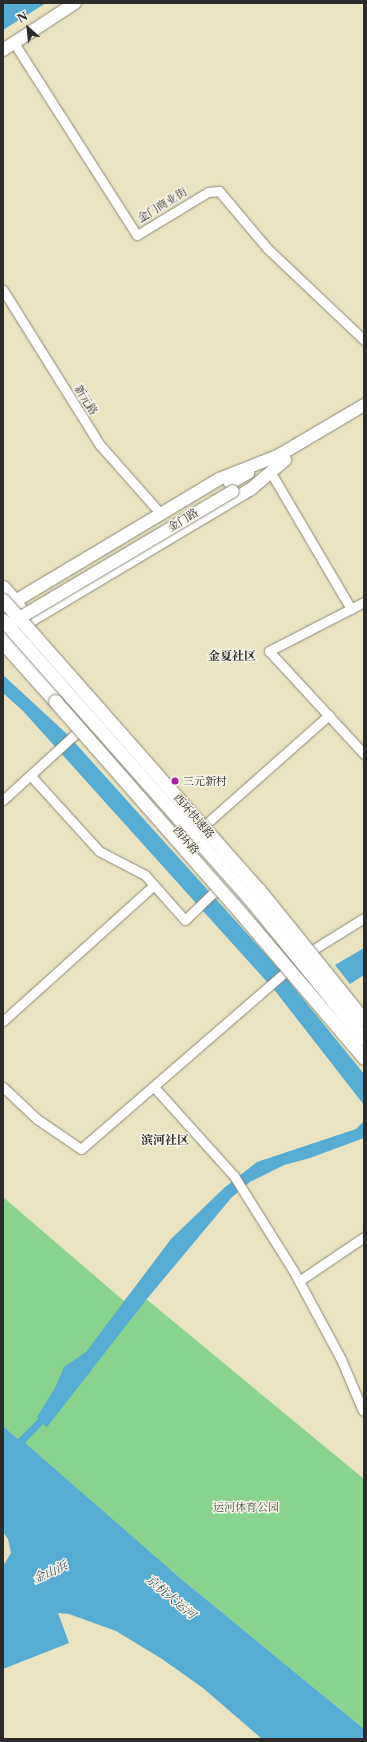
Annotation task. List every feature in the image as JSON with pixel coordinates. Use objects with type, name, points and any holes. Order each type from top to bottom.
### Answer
[{"type":"highway","points":[[3,587],[8,603],[29,622]]},
{"type":"highway","name":"西环快速路","points":[[8,603],[259,890],[364,1020]]},
{"type":"highway","name":"西环快速路","points":[[3,619],[249,898],[363,1049]]},
{"type":"highway","points":[[4,635],[55,701],[233,904],[363,1049]]},
{"type":"main road","points":[[3,50],[75,3]]},
{"type":"main road","name":"金门路","points":[[283,457],[364,405]]},
{"type":"main road","name":"金门路","points":[[3,619],[283,457],[364,413]]},
{"type":"main road","points":[[3,593],[8,603],[228,475],[283,457]]},
{"type":"main road","points":[[4,635],[29,622],[242,495],[271,473],[283,457]]},
{"type":"main road","name":"金门路","points":[[4,635],[232,487]]},
{"type":"main road","points":[[29,622],[247,869],[364,1010]]},
{"type":"main road","name":"西环路","points":[[4,635],[227,886],[289,969],[363,1049]]},
{"type":"street","name":"金门商业街","points":[[14,43],[137,235],[208,192],[219,191],[267,248],[364,340]]},
{"type":"street","name":"新元路","points":[[3,290],[100,445],[161,514]]},
{"type":"street","points":[[271,473],[351,609]]},
{"type":"street","points":[[364,602],[269,651],[364,754]]},
{"type":"street","points":[[3,800],[31,776],[54,752],[107,710]]},
{"type":"street","points":[[207,823],[329,715]]},
{"type":"street","points":[[31,776],[99,851],[146,875],[185,920],[212,894],[227,886],[247,869]]},
{"type":"street","points":[[3,1021],[154,886]]},
{"type":"street","points":[[3,1087],[37,1119],[82,1149],[269,988],[289,969],[314,949],[364,918]]},
{"type":"street","points":[[154,1087],[234,1176],[243,1193],[299,1281],[342,1359],[363,1411]]},
{"type":"street","points":[[299,1281],[364,1237]]},
{"type":"green space","name":"运河体育公园","points":[[3,1197],[124,1301],[134,1289],[364,1479],[364,1729],[180,1578],[3,1426]]},
{"type":"water","points":[[3,3],[46,3],[3,30]]},
{"type":"water","points":[[3,675],[67,734],[279,969],[364,1074],[364,1105],[276,992],[23,711],[3,693]]},
{"type":"water","points":[[364,948],[364,975],[350,984],[335,965]]},
{"type":"water","points":[[364,1121],[364,1138],[310,1158],[284,1165],[250,1182],[232,1197],[146,1300],[47,1427],[43,1424],[25,1443],[180,1578],[364,1729],[364,1739],[262,1739],[203,1688],[162,1659],[116,1631],[69,1614],[58,1613],[69,1643],[3,1669],[3,1566],[11,1553],[8,1539],[3,1532],[3,1426],[18,1439],[38,1419],[37,1417],[55,1388],[64,1367],[86,1352],[171,1239],[224,1188],[257,1162],[356,1129]]},
{"type":"place","name":"三元新村","points":[[175,781]]},
{"type":"district","name":"金夏社区","points":[[232,656]]},
{"type":"district","name":"滨河社区","points":[[165,1140]]},
{"type":"water label","name":"金山浜","points":[[50,1572]]},
{"type":"water label","name":"京杭大运河","points":[[171,1597]]}]
